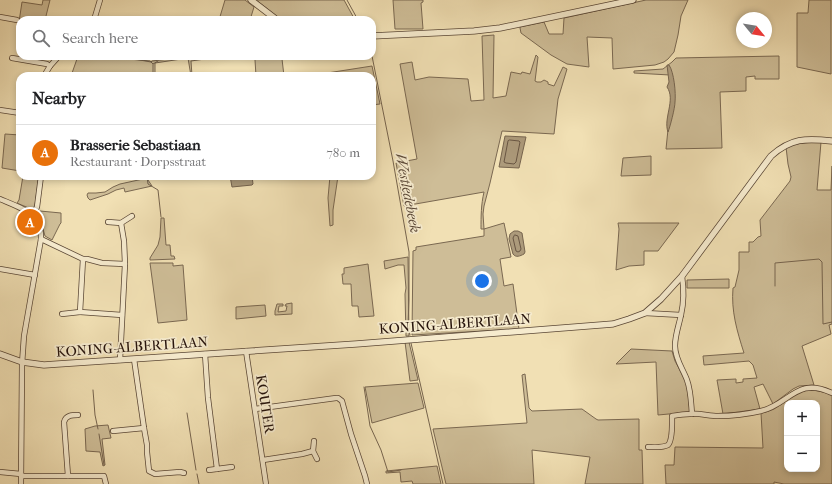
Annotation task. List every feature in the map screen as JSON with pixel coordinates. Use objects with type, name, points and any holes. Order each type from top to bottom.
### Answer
[{"type":"street","points":[[95,16],[100,0]]},
{"type":"street","points":[[251,0],[272,16]]},
{"type":"street","points":[[376,36],[474,31],[500,28],[633,0]]},
{"type":"street","points":[[0,17],[16,20]]},
{"type":"street","points":[[12,58],[16,59]]},
{"type":"street","points":[[24,60],[47,64],[50,66]]},
{"type":"street","points":[[46,72],[55,60]]},
{"type":"street","points":[[0,110],[16,112]]},
{"type":"street","name":"KONING-ALBERTLAAN","points":[[0,354],[22,362],[44,365],[613,324],[645,313],[661,299],[682,276],[771,156],[780,148],[793,142],[809,140],[832,141]]},
{"type":"street","points":[[33,215],[37,208],[40,180]]},
{"type":"street","points":[[0,199],[33,215],[39,225],[41,239],[24,336],[22,362],[21,484]]},
{"type":"street","points":[[108,222],[121,223],[132,216]]},
{"type":"street","points":[[120,360],[125,264],[124,241],[121,223]]},
{"type":"street","points":[[41,239],[83,259],[102,263],[125,264]]},
{"type":"street","points":[[80,312],[83,259]]},
{"type":"street","points":[[0,269],[35,275]]},
{"type":"street","points":[[682,276],[684,296],[675,345],[678,360],[690,389],[692,414]]},
{"type":"street","points":[[62,314],[80,312],[122,315]]},
{"type":"street","points":[[645,313],[681,315]]},
{"type":"street","name":"KOUTER","points":[[246,351],[266,484]]},
{"type":"street","points":[[205,354],[208,398],[217,469]]},
{"type":"street","points":[[134,359],[150,470],[155,474],[184,473]]},
{"type":"street","points":[[648,447],[668,445],[671,440],[672,416],[692,414],[718,416],[759,411],[772,407],[796,391],[802,389],[825,389],[832,393]]},
{"type":"street","points":[[255,409],[338,398],[342,401],[367,484]]},
{"type":"street","points":[[68,476],[64,422],[68,416],[78,415]]},
{"type":"street","points":[[113,431],[144,428]]},
{"type":"street","points":[[314,441],[313,451],[318,459]]},
{"type":"street","points":[[263,460],[313,451]]},
{"type":"street","points":[[209,470],[232,467]]},
{"type":"street","points":[[0,472],[21,475],[104,476],[106,484]]},
{"type":"shaded area","points":[[43,0],[50,0],[46,16],[20,16],[22,2],[42,5]]},
{"type":"shaded area","points":[[225,0],[245,0],[254,7],[251,16],[220,16]]},
{"type":"shaded area","points":[[256,0],[344,0],[353,16],[277,16]]},
{"type":"shaded area","points":[[393,0],[423,0],[421,3],[423,29],[395,29]]},
{"type":"shaded area","points":[[646,0],[688,0],[681,16],[674,52],[664,62],[655,65],[613,69],[612,38],[587,37],[589,67],[567,64],[551,55],[521,33],[520,27],[544,22],[549,34],[563,34],[564,18]]},
{"type":"shaded area","points":[[809,0],[831,0],[831,74],[797,67],[797,13],[808,13]]},
{"type":"shaded area","points":[[494,35],[493,98],[506,96],[511,72],[530,74],[536,55],[538,57],[535,81],[537,82],[544,80],[548,82],[548,84],[554,86],[563,67],[567,69],[558,99],[554,134],[502,131],[484,206],[484,229],[481,229],[484,192],[404,206],[396,163],[417,159],[400,64],[412,62],[415,80],[429,77],[468,79],[471,101],[484,100],[482,36]]},
{"type":"shaded area","points":[[779,56],[779,79],[755,79],[755,76],[746,77],[746,91],[720,92],[722,148],[666,149],[671,100],[670,75],[634,73],[634,71],[663,69],[676,58]]},
{"type":"shaded area","points":[[77,60],[140,60],[151,62],[160,60],[175,60],[155,63],[155,72],[72,72]]},
{"type":"shaded area","points":[[188,60],[198,60],[191,61],[192,72],[190,72]]},
{"type":"shaded area","points":[[255,60],[282,60],[284,72],[256,72]]},
{"type":"shaded area","points":[[372,66],[373,72],[334,72]]},
{"type":"shaded area","points":[[376,85],[380,104],[376,104]]},
{"type":"shaded area","points":[[5,134],[16,135],[16,170],[2,168]]},
{"type":"shaded area","points":[[812,142],[821,142],[817,190],[831,190],[832,166],[832,324],[829,325],[831,334],[802,346],[814,385],[799,386],[773,404],[763,384],[754,387],[760,409],[723,414],[717,380],[736,379],[736,383],[743,382],[743,379],[757,378],[753,365],[749,361],[704,365],[703,356],[744,353],[737,329],[733,305],[733,288],[735,287],[739,270],[739,252],[749,252],[749,242],[753,242],[761,236],[760,220],[790,181],[791,177],[786,147]]},
{"type":"shaded area","points":[[651,156],[651,175],[621,176],[623,158]]},
{"type":"shaded area","points":[[22,180],[38,180],[35,205],[33,209],[17,203],[19,200]]},
{"type":"shaded area","points":[[138,180],[148,180],[152,186],[125,192],[124,188],[90,200],[88,198],[88,193],[105,192],[120,184]]},
{"type":"shaded area","points":[[330,180],[337,180],[333,210],[333,225],[330,226],[328,198]]},
{"type":"shaded area","points":[[40,211],[61,213],[61,223],[52,240],[45,236]]},
{"type":"shaded area","points":[[161,218],[164,218],[166,245],[170,245],[171,256],[174,256],[175,259],[150,260],[158,245]]},
{"type":"shaded area","points":[[504,223],[511,257],[500,259],[504,286],[513,284],[519,329],[412,335],[413,251],[416,250],[416,247],[484,236],[484,229]]},
{"type":"shaded area","points":[[618,223],[679,223],[658,251],[644,251],[644,265],[629,266],[616,270],[619,229]]},
{"type":"shaded area","points":[[408,257],[409,336],[406,336],[406,288],[404,265],[398,265],[385,269],[384,261]]},
{"type":"shaded area","points":[[150,263],[173,263],[173,266],[183,265],[187,320],[158,323]]},
{"type":"shaded area","points":[[368,264],[374,316],[359,317],[358,306],[352,306],[351,284],[343,284],[342,274],[344,274],[344,268]]},
{"type":"shaded area","points":[[729,279],[729,288],[687,288],[687,280]]},
{"type":"shaded area","points":[[292,303],[292,314],[275,315],[277,304],[283,304],[283,306],[279,306],[278,312],[286,311],[286,304]]},
{"type":"shaded area","points":[[265,305],[266,316],[236,319],[236,307]]},
{"type":"shaded area","points":[[405,342],[409,342],[418,380],[410,381]]},
{"type":"shaded area","points":[[631,349],[672,351],[675,361],[687,383],[690,412],[658,415],[656,362],[616,364]]},
{"type":"shaded area","points":[[525,374],[529,408],[532,411],[582,409],[598,420],[639,419],[639,450],[642,450],[643,484],[585,484],[590,457],[532,450],[534,484],[446,484],[433,429],[527,423],[522,375]]},
{"type":"shaded area","points":[[418,383],[424,408],[372,423],[365,387]]},
{"type":"shaded area","points":[[814,390],[832,395],[832,484],[784,484],[774,482],[774,484],[666,484],[665,465],[674,465],[675,447],[763,448],[761,413],[774,409],[784,402],[784,472],[820,472],[820,400],[787,400],[803,391]]},
{"type":"shaded area","points":[[108,425],[111,438],[102,439],[105,465],[103,466],[100,452],[86,451],[85,429],[95,426]]},
{"type":"shaded area","points":[[437,466],[441,484],[413,484],[412,481],[401,482],[400,472],[386,473],[386,471]]},
{"type":"water","points":[[667,65],[671,68],[675,93],[674,109],[668,132],[667,121],[670,98],[667,87],[669,82]]},
{"type":"water","points":[[505,136],[526,137],[519,168],[499,167]]},
{"type":"water","points":[[231,180],[252,180],[252,185],[232,187]]},
{"type":"water","points":[[514,231],[522,233],[525,252],[524,254],[518,256],[513,254],[509,239],[510,234]]},
{"type":"waterway","name":"Westledebeek","points":[[347,0],[356,16]]},
{"type":"waterway","points":[[140,60],[150,61],[153,64]]},
{"type":"waterway","name":"Westledebeek","points":[[373,60],[375,72]]},
{"type":"waterway","points":[[153,64],[158,61]]},
{"type":"waterway","points":[[153,65],[153,72]]},
{"type":"waterway","name":"Westledebeek","points":[[376,76],[409,252],[408,326],[410,335]]},
{"type":"waterway","points":[[148,180],[148,184],[158,190],[161,217]]},
{"type":"waterway","points":[[775,286],[775,263],[819,259],[822,262],[823,324],[832,322]]},
{"type":"waterway","name":"Westledebeek","points":[[411,343],[443,484]]},
{"type":"waterway","points":[[364,387],[370,426],[381,450],[388,472],[401,470]]},
{"type":"waterway","points":[[93,390],[98,429]]},
{"type":"waterway","points":[[187,413],[196,470]]},
{"type":"waterway","points":[[99,434],[104,465]]},
{"type":"waterway","points":[[197,474],[199,484]]},
{"type":"place","name":"Brasserie Sebastiaan","points":[[30,222]]}]
